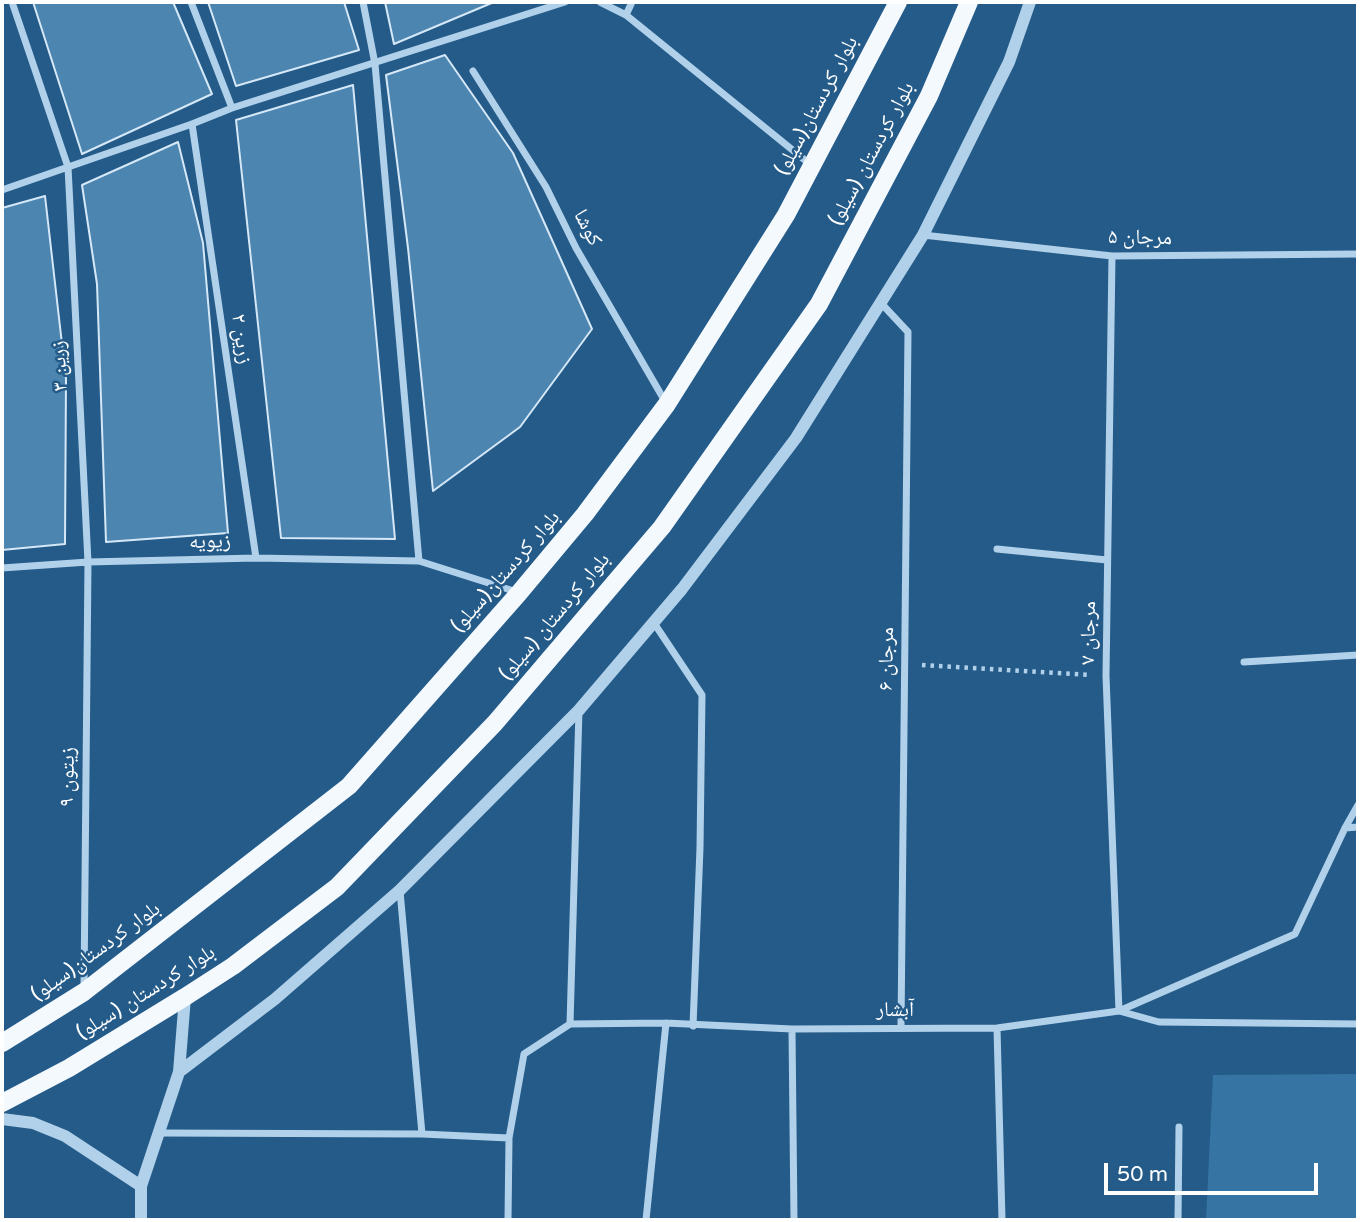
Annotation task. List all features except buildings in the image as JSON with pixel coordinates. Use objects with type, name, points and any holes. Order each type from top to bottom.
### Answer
[{"type":"main road","name":"بلوار کردستان(سیلو)","points":[[7,1039],[84,992],[349,786],[519,593],[585,514],[667,404],[786,215],[898,2]]},
{"type":"main road","name":"بلوار کردستان (سیلو)","points":[[2,1103],[69,1068],[233,966],[337,887],[495,723],[662,527],[819,304],[929,96],[969,2]]},
{"type":"street","name":"زرین ۳","points":[[12,2],[68,167],[88,562]]},
{"type":"street","points":[[191,2],[232,108]]},
{"type":"street","points":[[363,2],[375,64],[419,561]]},
{"type":"street","points":[[2,191],[232,108],[565,2]]},
{"type":"street","points":[[600,2],[626,15],[811,165]]},
{"type":"street","points":[[626,15],[632,2]]},
{"type":"street","points":[[179,1072],[275,999],[400,890],[579,710],[682,589],[796,438],[923,235],[1009,62],[1030,2]]},
{"type":"street","name":"کوشا","points":[[473,71],[546,187],[576,247],[667,404]]},
{"type":"street","name":"زرین ۲","points":[[192,124],[256,558]]},
{"type":"street","name":"مرجان ۵","points":[[923,235],[1112,257],[1358,254]]},
{"type":"street","name":"مرجان ۷","points":[[1112,257],[1106,676],[1119,1011]]},
{"type":"street","name":"مرجان ۶","points":[[880,302],[908,332],[901,1027]]},
{"type":"street","points":[[997,549],[1107,560]]},
{"type":"street","name":"زیویه","points":[[2,569],[88,562],[256,558],[419,561],[519,593]]},
{"type":"street","name":"زیتون ۹","points":[[84,992],[88,562]]},
{"type":"street","points":[[653,623],[702,695],[700,848],[693,1026]]},
{"type":"street","points":[[1244,662],[1358,655]]},
{"type":"street","points":[[508,1220],[509,1138],[524,1054],[570,1024],[579,710]]},
{"type":"street","points":[[1119,1011],[1295,934],[1358,805]]},
{"type":"street","points":[[1345,828],[1358,827]]},
{"type":"street","points":[[400,890],[422,1134]]},
{"type":"street","points":[[141,1220],[141,1186],[179,1072],[184,997]]},
{"type":"street","name":"آبشار","points":[[570,1024],[666,1023],[792,1029],[997,1028],[1119,1011],[1159,1022],[1358,1024]]},
{"type":"street","points":[[646,1220],[666,1023]]},
{"type":"street","points":[[997,1028],[1002,1220]]},
{"type":"street","points":[[792,1029],[794,1220]]},
{"type":"street","points":[[2,1119],[33,1123],[65,1136],[141,1186]]},
{"type":"street","points":[[1178,1220],[1179,1127]]},
{"type":"street","points":[[159,1133],[422,1134],[509,1138]]},
{"type":"path","points":[[922,665],[1106,676]]},
{"type":"shaded area","points":[[1358,1074],[1358,1220],[1206,1220],[1213,1075]]}]
